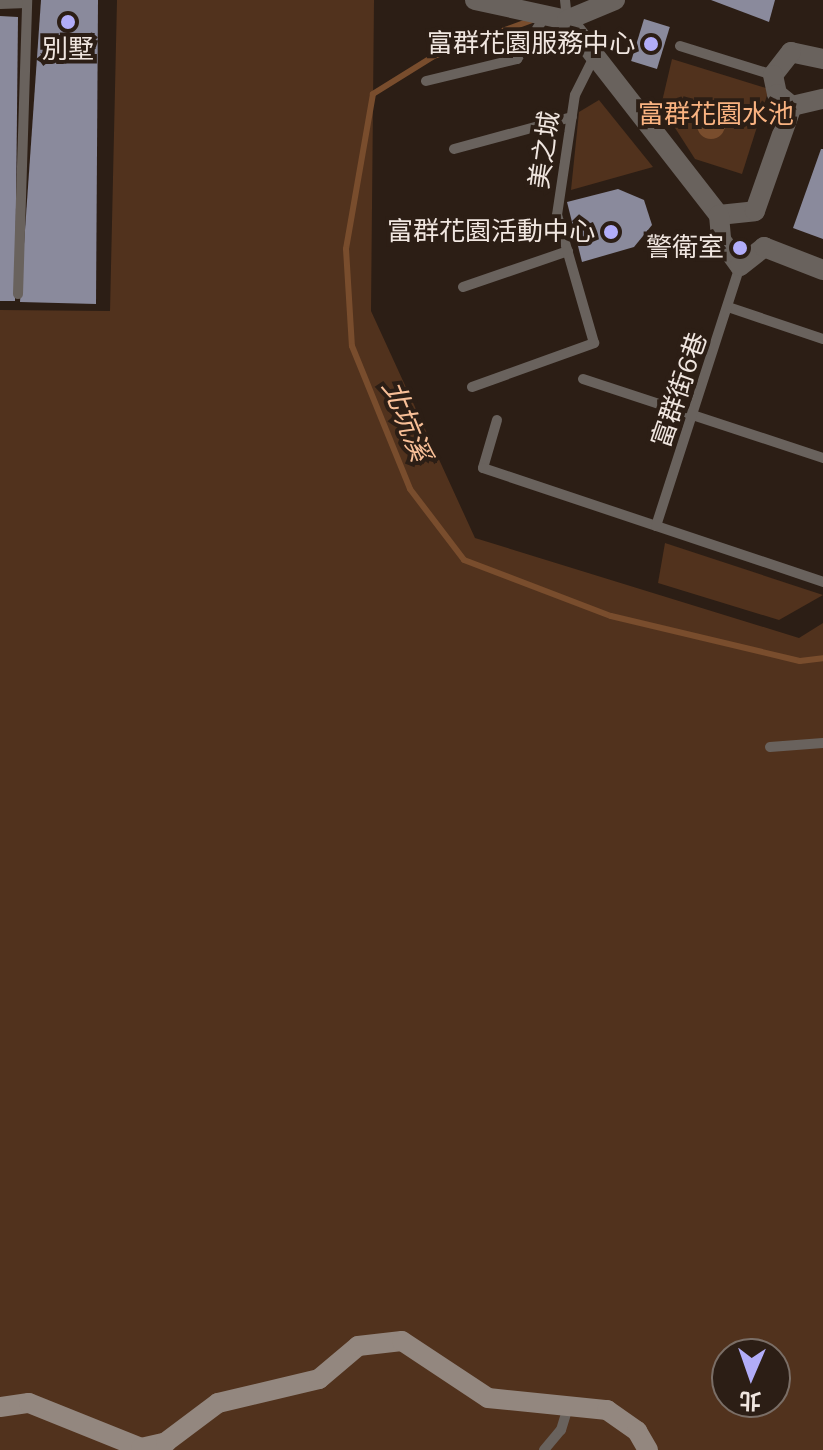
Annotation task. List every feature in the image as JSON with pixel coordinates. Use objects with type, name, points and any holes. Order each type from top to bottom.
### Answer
[{"type":"street","points":[[475,0],[546,15],[615,0]]},
{"type":"street","points":[[566,10],[593,59],[719,215],[721,240],[740,266],[764,247]]},
{"type":"street","points":[[792,106],[777,94],[773,75],[791,52],[823,59]]},
{"type":"street","points":[[792,106],[823,99]]},
{"type":"street","points":[[719,215],[744,217],[760,202],[792,106]]},
{"type":"street","points":[[744,217],[764,247],[823,270]]},
{"type":"street","points":[[0,1407],[29,1403],[141,1448],[166,1442],[218,1403],[319,1379],[358,1346],[383,1340],[420,1348],[488,1398],[569,1401],[607,1410],[637,1431],[648,1450]]},
{"type":"lane","points":[[0,4],[27,2],[18,294]]},
{"type":"lane","points":[[426,81],[517,59],[546,15]]},
{"type":"lane","points":[[680,46],[773,75]]},
{"type":"lane","name":"美之城","points":[[472,387],[594,343],[557,215],[572,117],[593,59]]},
{"type":"lane","points":[[454,149],[572,117]]},
{"type":"lane","points":[[463,287],[568,251]]},
{"type":"lane","name":"富群街6巷","points":[[656,526],[731,308],[740,266]]},
{"type":"lane","points":[[731,308],[823,339]]},
{"type":"lane","points":[[583,379],[823,458]]},
{"type":"lane","points":[[497,420],[483,468],[823,582]]},
{"type":"lane","points":[[770,747],[823,743]]},
{"type":"lane","points":[[544,1450],[561,1430],[569,1401]]},
{"type":"green space","points":[[117,0],[374,0],[371,311],[475,538],[799,638],[823,623],[823,1450],[0,1450],[0,310],[110,311]]},
{"type":"green space","name":"富群花園水池","points":[[672,59],[769,89],[742,174],[695,159],[661,106]]},
{"type":"green space","points":[[599,100],[653,167],[571,190],[579,112]]},
{"type":"green space","points":[[665,543],[823,595],[779,620],[658,583]]},
{"type":"shaded area","points":[[711,111],[721,115],[725,125],[721,135],[711,139],[701,135],[697,125],[701,115]]},
{"type":"building","points":[[41,0],[98,0],[96,304],[20,302]]},
{"type":"building","points":[[711,0],[775,0],[769,22]]},
{"type":"building","points":[[0,16],[18,17],[15,301],[0,301]]},
{"type":"building","name":"富群花園服務中心","points":[[644,19],[670,27],[657,69],[631,61]]},
{"type":"building","points":[[823,149],[823,239],[793,228]]},
{"type":"building","name":"富群花園活動中心","points":[[618,189],[644,200],[652,225],[634,247],[582,262],[567,202]]},
{"type":"waterway","name":"北坑溪","points":[[535,19],[434,56],[373,94],[346,249],[352,346],[410,489],[464,560],[611,616],[800,661],[823,658]]},
{"type":"place","name":"別墅","points":[[68,22]]},
{"type":"place","name":"富群花園服務中心","points":[[651,44]]},
{"type":"place","name":"富群花園活動中心","points":[[611,232]]},
{"type":"place","name":"警衛室","points":[[740,248]]}]
